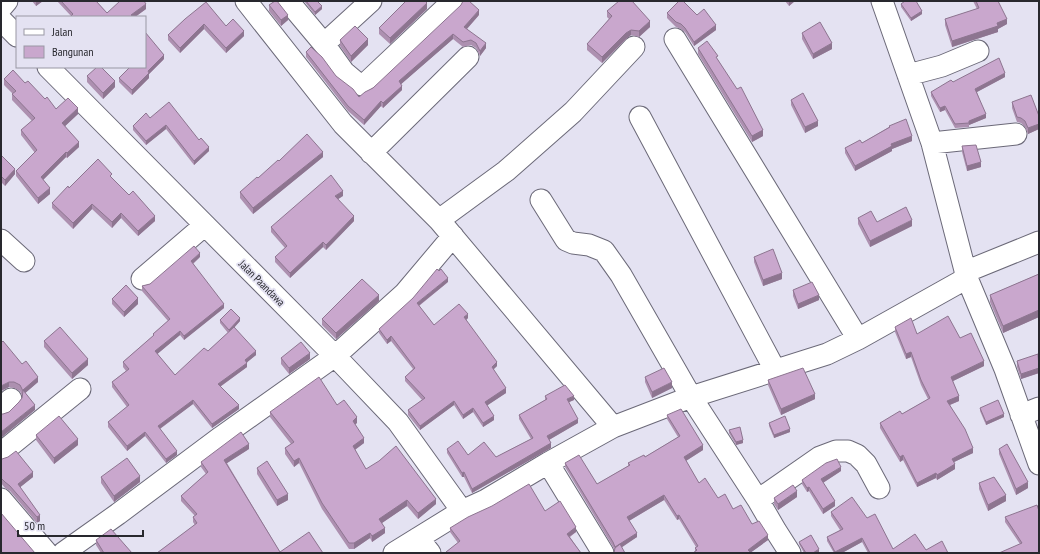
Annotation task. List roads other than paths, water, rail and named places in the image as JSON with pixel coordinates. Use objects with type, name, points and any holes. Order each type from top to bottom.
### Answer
[{"type":"street","points":[[1,8],[8,1]]},
{"type":"street","points":[[246,1],[343,124],[439,220],[613,427]]},
{"type":"street","points":[[288,1],[324,44],[344,72],[360,85],[365,84],[453,1]]},
{"type":"street","points":[[324,44],[371,1]]},
{"type":"street","points":[[882,1],[932,143],[966,276],[1004,369],[1030,412],[1039,464]]},
{"type":"street","points":[[1,20],[16,35]]},
{"type":"street","points":[[676,39],[858,339]]},
{"type":"street","points":[[439,220],[506,171],[573,112],[634,47]]},
{"type":"street","points":[[908,75],[942,66],[978,51]]},
{"type":"street","points":[[371,153],[468,57]]},
{"type":"street","name":"Jalan Paandawa","points":[[49,68],[335,356],[398,422],[462,511]]},
{"type":"street","points":[[640,117],[775,370]]},
{"type":"street","points":[[932,143],[1016,134]]},
{"type":"street","points":[[541,200],[566,240],[573,243],[589,245],[604,251],[621,275],[691,397],[758,500],[790,553]]},
{"type":"street","points":[[142,279],[205,225]]},
{"type":"street","points":[[63,553],[221,437],[335,356],[405,292],[453,236]]},
{"type":"street","points":[[1,240],[24,261]]},
{"type":"street","points":[[394,553],[424,545],[462,511],[486,500],[613,427],[691,397],[827,354],[858,339],[966,276],[1039,242]]},
{"type":"street","points":[[1,453],[80,389]]},
{"type":"street","points":[[758,500],[820,457],[836,451],[848,451],[858,455],[866,464],[879,488]]},
{"type":"street","points":[[548,463],[603,553]]},
{"type":"street","points":[[1,499],[47,553]]}]
